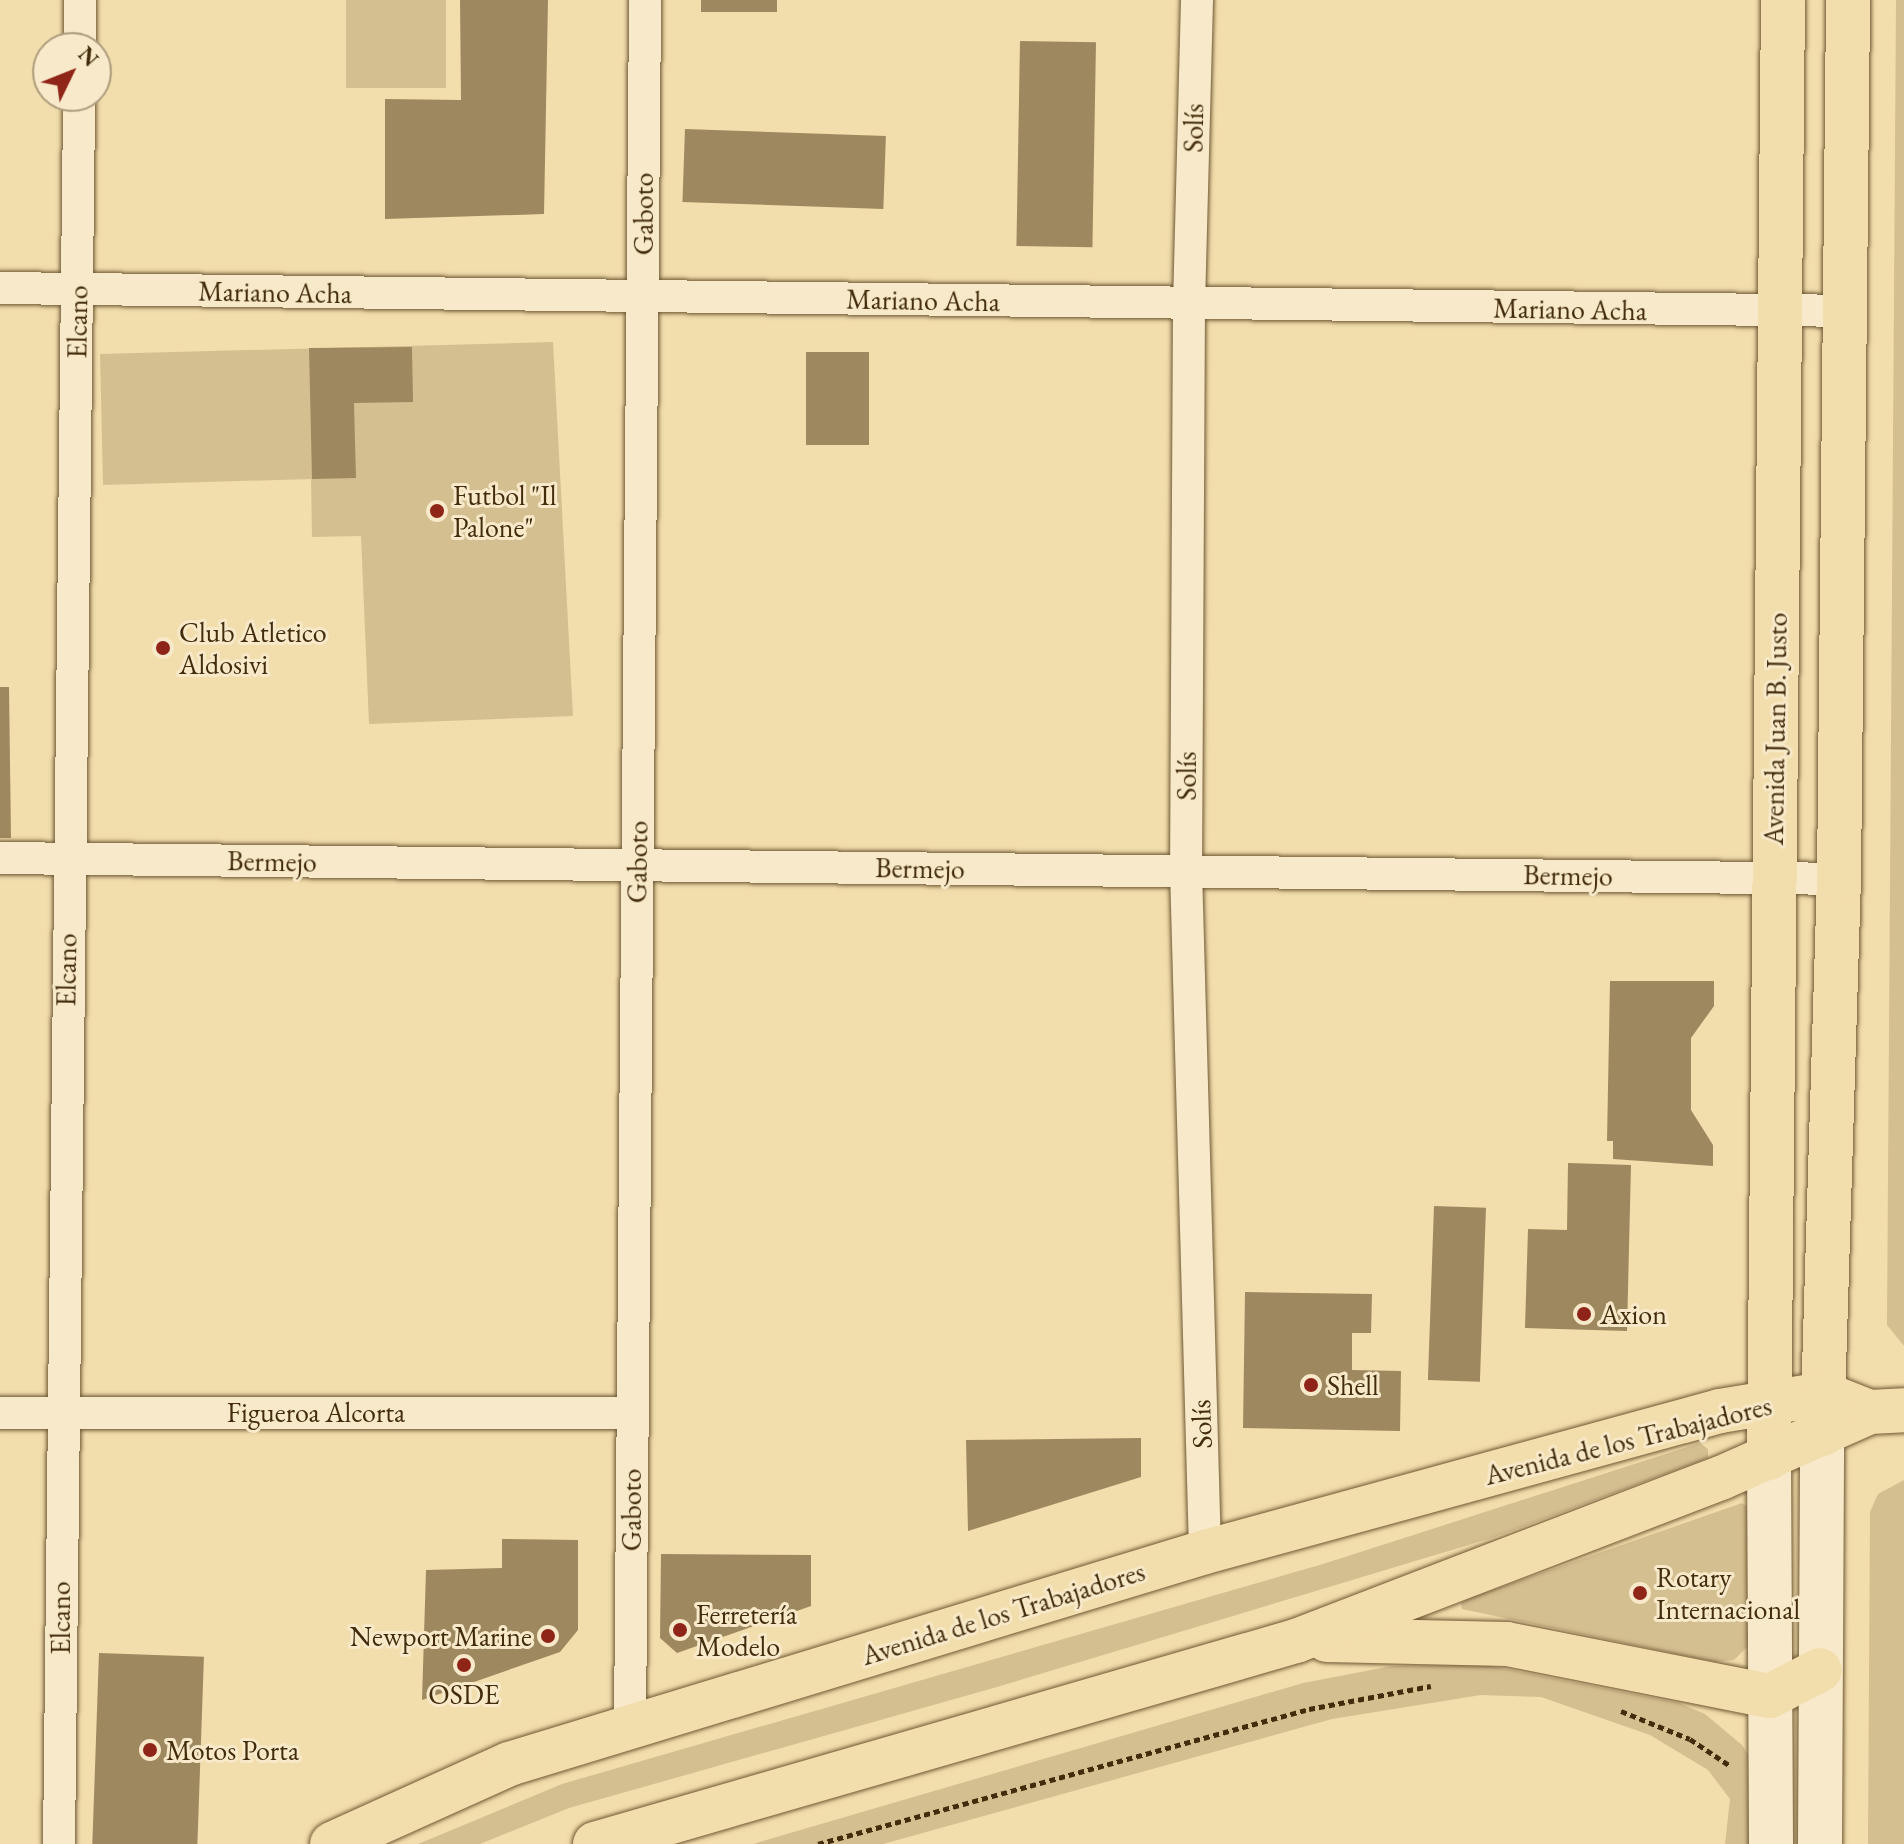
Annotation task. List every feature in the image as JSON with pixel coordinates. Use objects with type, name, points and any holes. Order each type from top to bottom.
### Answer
[{"type":"main road","name":"Avenida Juan B. Justo","points":[[1769,1458],[1783,0]]},
{"type":"main road","points":[[1820,1844],[1821,1496],[1839,879],[1848,0]]},
{"type":"main road","name":"Avenida de los Trabajadores","points":[[332,1844],[509,1764],[1205,1552],[1705,1415],[1769,1403],[1823,1414]]},
{"type":"main road","points":[[1823,1414],[1887,1411]]},
{"type":"main road","name":"Avenida de los Trabajadores","points":[[595,1844],[1296,1641],[1769,1458],[1823,1414]]},
{"type":"main road","points":[[1769,1458],[1771,1844]]},
{"type":"main road","points":[[1296,1641],[1477,1640],[1770,1696],[1820,1670]]},
{"type":"street","points":[[80,0],[80,32]]},
{"type":"street","name":"Gaboto","points":[[630,1725],[645,0]]},
{"type":"street","name":"Solís","points":[[1197,0],[1189,304],[1186,870],[1205,1552]]},
{"type":"street","name":"Elcano","points":[[59,1844],[61,1412],[79,112]]},
{"type":"street","name":"Mariano Acha","points":[[0,288],[1845,311]]},
{"type":"street","name":"Bermejo","points":[[0,858],[1839,879]]},
{"type":"street","name":"Figueroa Alcorta","points":[[0,1413],[631,1413]]},
{"type":"path","points":[[818,1844],[1309,1709],[1443,1685]]},
{"type":"path","points":[[1610,1707],[1690,1739],[1742,1777]]},
{"type":"shaded area","points":[[346,0],[446,0],[446,88],[346,88]]},
{"type":"shaded area","points":[[1896,0],[1904,0],[1904,1346],[1887,1325]]},
{"type":"shaded area","name":"Futbol \"Il Palone\"","points":[[553,342],[573,716],[369,724],[361,536],[312,537],[311,479],[103,485],[100,354]]},
{"type":"shaded area","points":[[1700,1443],[1708,1449],[1708,1458],[1495,1537],[997,1687],[569,1808],[480,1844],[418,1844],[562,1784],[1323,1564]]},
{"type":"shaded area","points":[[1904,1480],[1904,1844],[1868,1844],[1870,1512],[1878,1494]]},
{"type":"shaded area","points":[[1742,1503],[1750,1509],[1753,1641],[1734,1660],[1715,1662],[1462,1609],[1461,1603],[1473,1597]]},
{"type":"shaded area","points":[[1486,1665],[1679,1703],[1705,1714],[1742,1745],[1752,1761],[1754,1844],[1725,1844],[1730,1799],[1708,1770],[1650,1735],[1541,1697],[1481,1695],[1332,1719],[883,1844],[753,1844],[1303,1683],[1392,1666]]},
{"type":"building","points":[[460,0],[548,0],[544,214],[385,219],[385,99],[461,100]]},
{"type":"building","points":[[701,0],[777,0],[777,12],[701,12]]},
{"type":"building","points":[[1020,41],[1096,42],[1092,247],[1016,246]]},
{"type":"building","points":[[685,129],[886,136],[883,209],[682,202]]},
{"type":"building","points":[[412,347],[413,402],[354,403],[356,478],[312,479],[309,348]]},
{"type":"building","points":[[806,352],[869,352],[869,445],[806,445]]},
{"type":"building","points":[[0,687],[9,687],[11,838],[0,838]]},
{"type":"building","points":[[1610,981],[1714,981],[1714,1006],[1691,1038],[1691,1110],[1713,1145],[1713,1166],[1613,1159],[1613,1141],[1607,1141]]},
{"type":"building","points":[[1568,1163],[1631,1165],[1627,1331],[1525,1328],[1528,1229],[1567,1230]]},
{"type":"building","points":[[1434,1206],[1486,1208],[1480,1382],[1428,1380]]},
{"type":"building","points":[[1245,1292],[1372,1294],[1371,1333],[1352,1333],[1352,1370],[1401,1371],[1400,1431],[1243,1428]]},
{"type":"building","points":[[1141,1438],[1141,1477],[968,1531],[966,1440]]},
{"type":"building","points":[[502,1539],[578,1540],[578,1630],[560,1652],[422,1700],[426,1570],[502,1568]]},
{"type":"building","points":[[661,1554],[811,1555],[811,1606],[677,1653],[660,1638]]},
{"type":"building","name":"Motos Porta","points":[[99,1653],[204,1657],[197,1844],[92,1844]]},
{"type":"place","name":"Futbol \"Il Palone\"","points":[[437,511]]},
{"type":"place","name":"Club Atletico Aldosivi","points":[[163,648]]},
{"type":"place","name":"Axion","points":[[1584,1314]]},
{"type":"place","name":"Shell","points":[[1311,1385]]},
{"type":"place","name":"Rotary Internacional","points":[[1640,1593]]},
{"type":"place","name":"Ferretería Modelo","points":[[680,1630]]},
{"type":"place","name":"Newport Marine","points":[[548,1636]]},
{"type":"place","name":"OSDE","points":[[464,1665]]},
{"type":"place","name":"Motos Porta","points":[[150,1750]]}]
